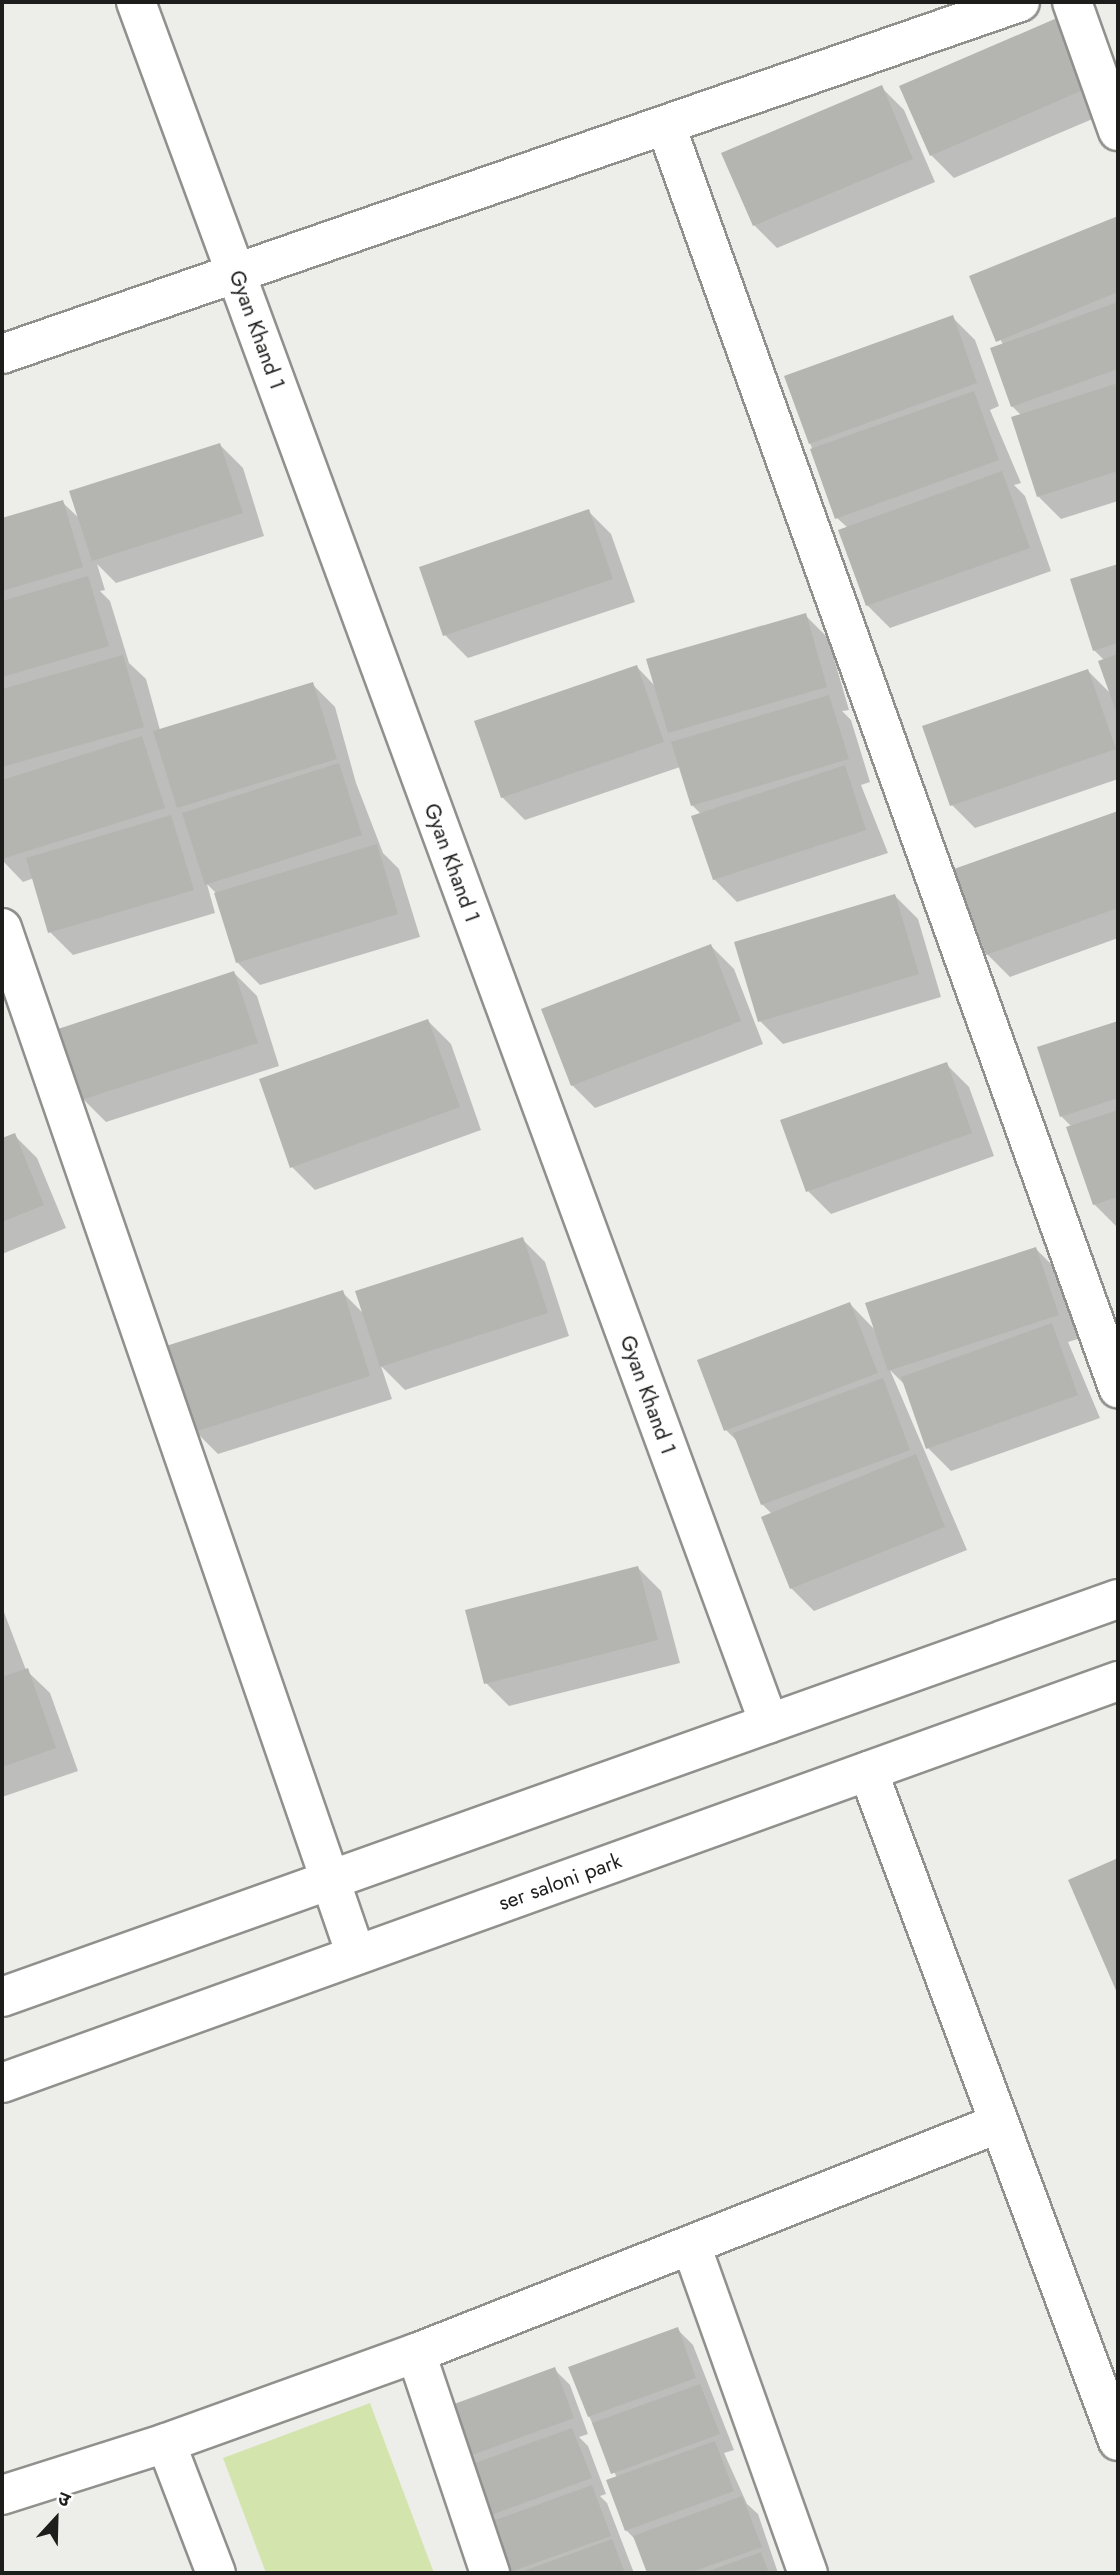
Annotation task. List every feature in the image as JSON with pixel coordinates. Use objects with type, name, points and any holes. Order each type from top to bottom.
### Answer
[{"type":"street","name":"Gyan Khand 1","points":[[136,2],[769,1723]]},
{"type":"street","points":[[2,354],[1020,2]]},
{"type":"street","points":[[1072,2],[1118,131]]},
{"type":"street","points":[[666,126],[1118,1388]]},
{"type":"street","points":[[2,928],[356,1955]]},
{"type":"street","points":[[2,1997],[1118,1599]]},
{"type":"street","name":"ser saloni park","points":[[2,2083],[1118,1681]]},
{"type":"street","points":[[868,1771],[997,2124],[1118,2441]]},
{"type":"street","points":[[2,2495],[166,2443],[416,2353],[997,2124]]},
{"type":"street","points":[[691,2245],[808,2573]]},
{"type":"street","points":[[416,2353],[490,2573]]},
{"type":"street","points":[[166,2443],[216,2573]]},
{"type":"green space","points":[[370,2403],[434,2573],[266,2573],[223,2458]]},
{"type":"building","points":[[1057,18],[1088,88],[930,156],[899,86]]},
{"type":"building","points":[[882,85],[913,159],[753,226],[721,153]]},
{"type":"building","points":[[1118,216],[1118,292],[996,342],[969,276]]},
{"type":"building","points":[[1118,302],[1118,369],[1011,407],[990,348]]},
{"type":"building","points":[[953,315],[977,383],[809,444],[784,376]]},
{"type":"building","points":[[1118,383],[1118,471],[1037,497],[1011,417]]},
{"type":"building","points":[[974,391],[999,460],[835,519],[810,449]]},
{"type":"building","points":[[220,443],[243,513],[92,561],[69,491]]},
{"type":"building","points":[[1002,471],[1030,548],[866,606],[838,530]]},
{"type":"building","points":[[63,500],[83,567],[2,591],[2,518]]},
{"type":"building","points":[[589,509],[613,579],[443,636],[419,567]]},
{"type":"building","points":[[1118,564],[1118,643],[1093,651],[1070,579]]},
{"type":"building","points":[[88,576],[109,646],[2,677],[2,601]]},
{"type":"building","points":[[806,613],[827,687],[668,733],[646,659]]},
{"type":"building","points":[[1118,654],[1118,717],[1098,661]]},
{"type":"building","points":[[123,655],[144,727],[2,767],[2,689]]},
{"type":"building","points":[[637,665],[664,742],[501,798],[474,721]]},
{"type":"building","points":[[1088,669],[1116,749],[950,806],[922,726]]},
{"type":"building","points":[[313,682],[337,759],[177,808],[153,731]]},
{"type":"building","points":[[829,695],[849,759],[691,806],[671,742]]},
{"type":"building","points":[[142,736],[165,808],[2,859],[2,780]]},
{"type":"building","points":[[339,763],[362,835],[205,885],[182,813]]},
{"type":"building","points":[[845,765],[866,830],[713,880],[691,816]]},
{"type":"building","points":[[1118,811],[1118,908],[986,955],[954,869]]},
{"type":"building","points":[[171,815],[194,890],[48,933],[26,858]]},
{"type":"building","points":[[377,844],[398,914],[236,963],[214,893]]},
{"type":"building","points":[[895,894],[919,974],[758,1022],[734,942]]},
{"type":"building","points":[[711,944],[741,1021],[571,1086],[541,1009]]},
{"type":"building","points":[[234,971],[258,1043],[81,1100],[58,1029]]},
{"type":"building","points":[[428,1019],[460,1107],[290,1168],[259,1079]]},
{"type":"building","points":[[1118,1021],[1118,1098],[1060,1117],[1037,1047]]},
{"type":"building","points":[[947,1062],[972,1133],[806,1192],[780,1120]]},
{"type":"building","points":[[1118,1110],[1118,1197],[1093,1205],[1066,1127]]},
{"type":"building","points":[[15,1133],[44,1205],[2,1222],[2,1138]]},
{"type":"building","points":[[523,1237],[548,1313],[380,1367],[355,1291]]},
{"type":"building","points":[[1036,1247],[1059,1315],[888,1371],[865,1303]]},
{"type":"building","points":[[343,1290],[370,1376],[194,1432],[166,1346]]},
{"type":"building","points":[[850,1302],[878,1373],[724,1431],[697,1360]]},
{"type":"building","points":[[1052,1323],[1078,1395],[926,1449],[901,1377]]},
{"type":"building","points":[[883,1378],[910,1450],[761,1505],[733,1433]]},
{"type":"building","points":[[916,1454],[945,1527],[790,1589],[761,1517]]},
{"type":"building","points":[[638,1566],[658,1640],[484,1684],[465,1610]]},
{"type":"building","points":[[28,1668],[56,1748],[2,1767],[2,1677]]},
{"type":"building","points":[[1118,1858],[1118,1995],[1068,1880]]},
{"type":"building","points":[[678,2327],[696,2378],[588,2417],[568,2367]]},
{"type":"building","points":[[555,2367],[574,2418],[464,2458],[446,2407]]},
{"type":"building","points":[[700,2384],[720,2434],[611,2474],[592,2423]]},
{"type":"building","points":[[572,2428],[592,2478],[483,2518],[464,2467]]},
{"type":"building","points":[[715,2441],[734,2491],[625,2531],[606,2480]]},
{"type":"building","points":[[592,2485],[611,2536],[507,2573],[482,2525]]},
{"type":"building","points":[[742,2496],[762,2547],[689,2573],[647,2573],[633,2536]]},
{"type":"building","points":[[612,2539],[625,2573],[518,2573]]},
{"type":"building","points":[[761,2552],[769,2573],[703,2573]]}]
